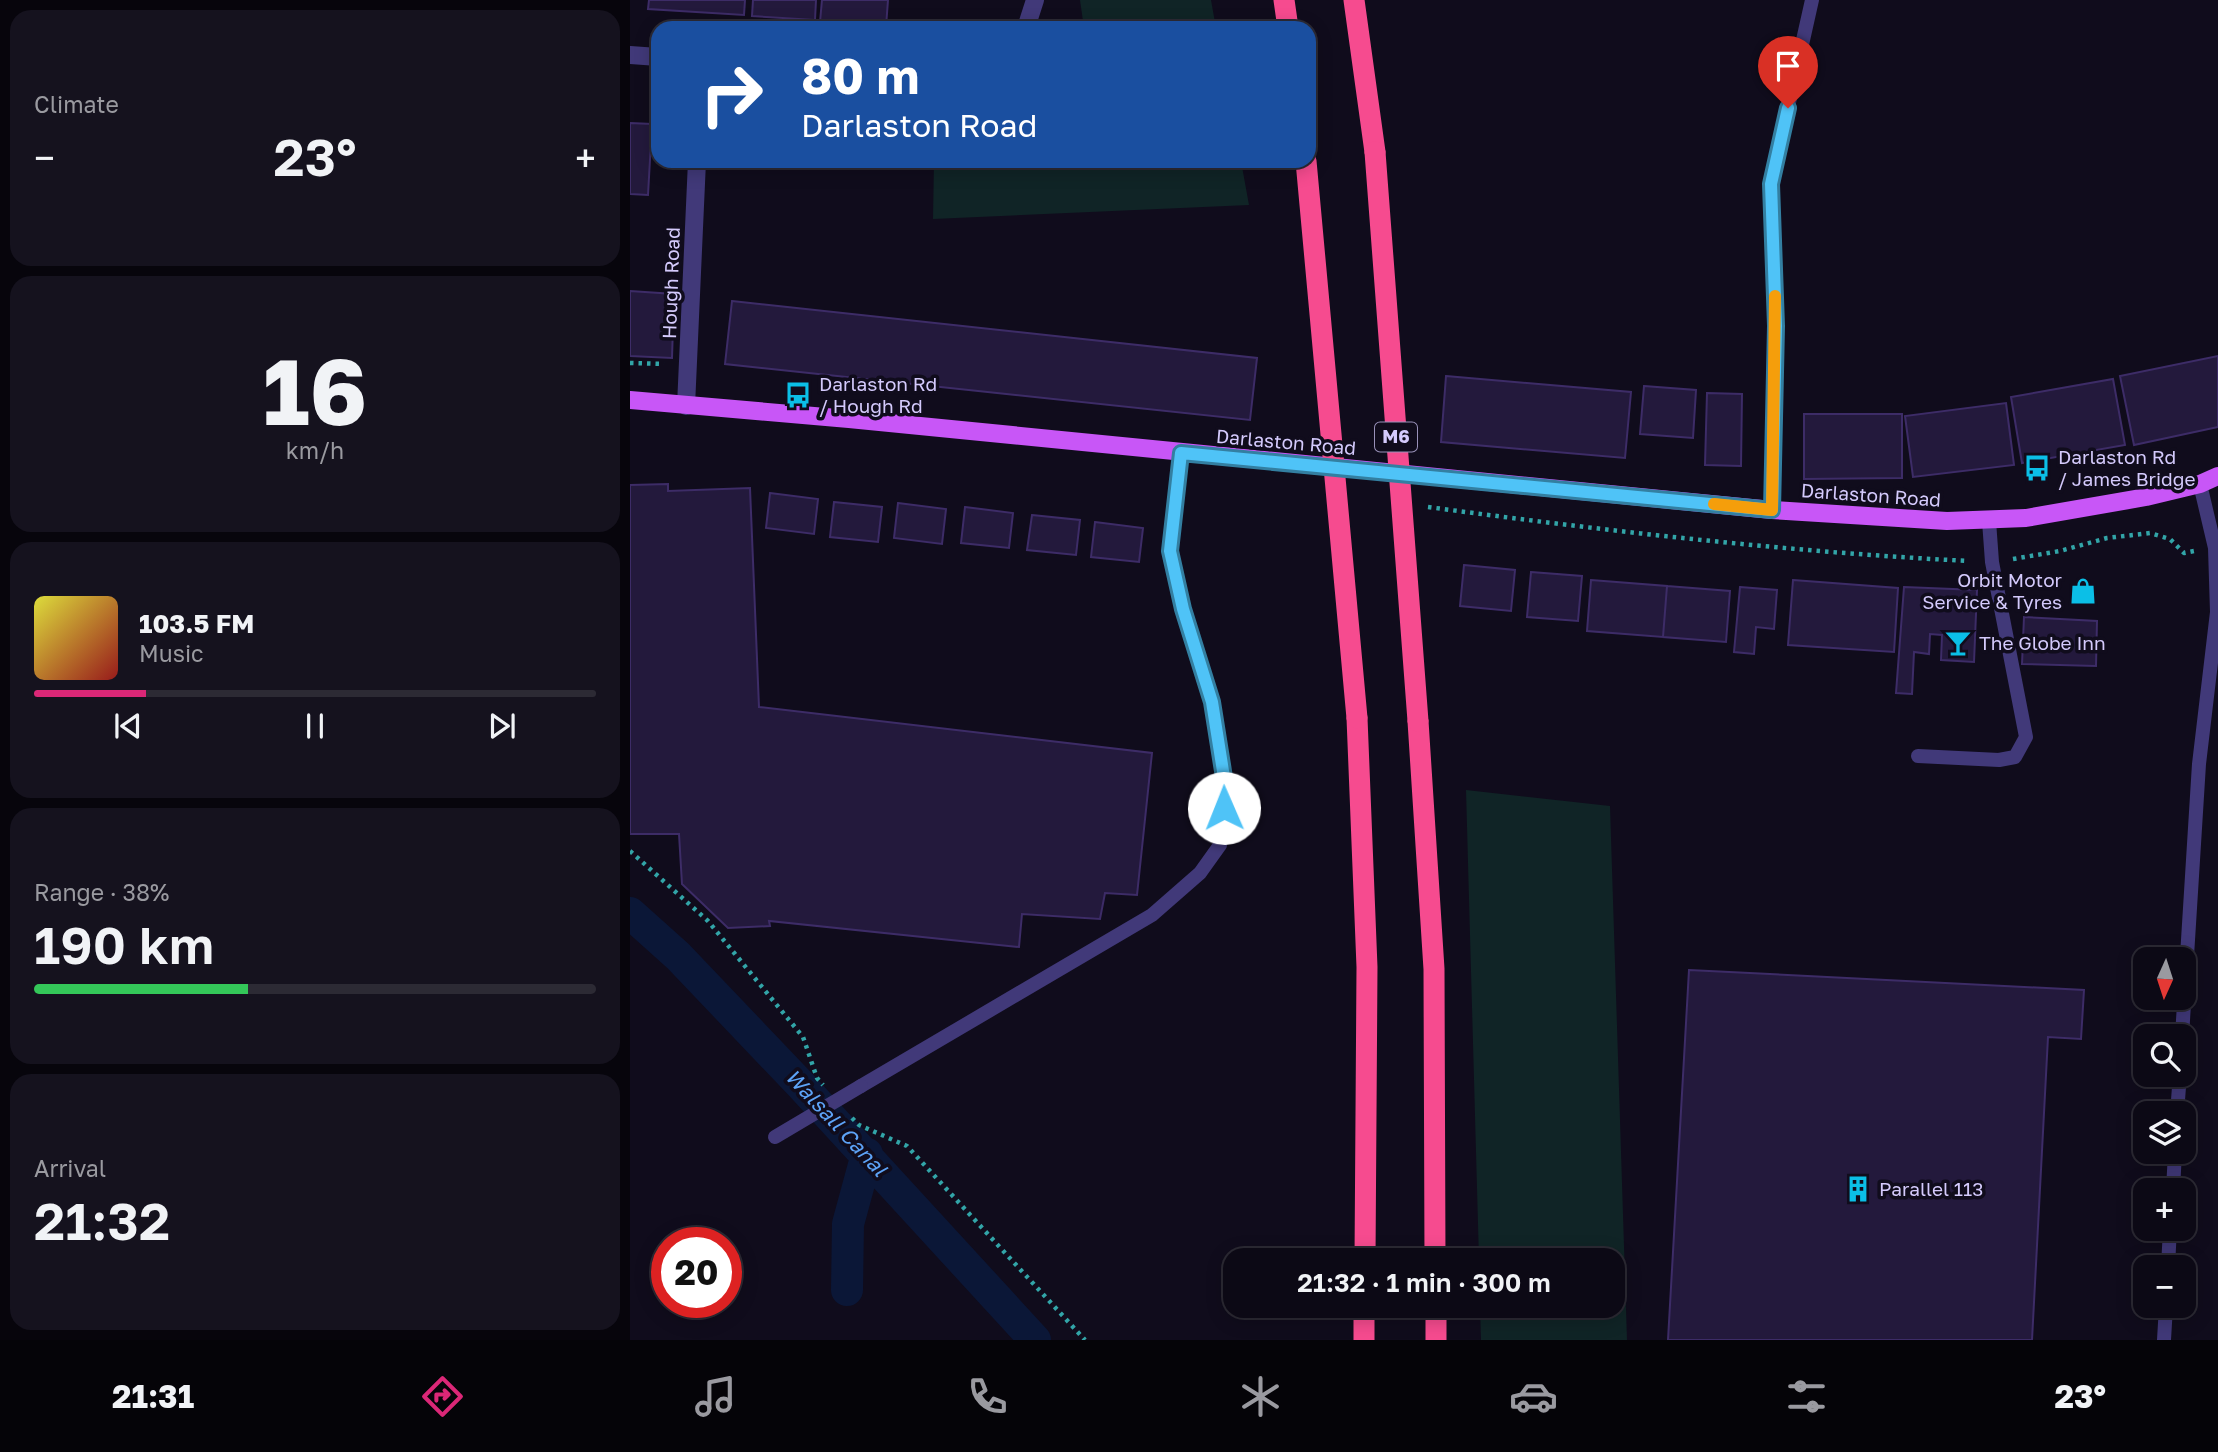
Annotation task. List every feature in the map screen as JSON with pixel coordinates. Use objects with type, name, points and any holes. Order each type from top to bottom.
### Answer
[{"type":"highway","points":[[1284,0],[1287,21]]},
{"type":"highway","name":"M6","points":[[1354,0],[1375,152],[1418,722],[1434,969],[1435,1248]]},
{"type":"highway","points":[[1307,168],[1357,718],[1367,967],[1365,1248]]},
{"type":"highway","points":[[1364,1318],[1364,1340]]},
{"type":"highway","points":[[1436,1318],[1436,1340]]},
{"type":"main road","name":"Darlaston Road","points":[[630,400],[1772,510],[1947,521],[1989,522],[2026,518],[2146,497],[2200,484],[2218,476]]},
{"type":"street","points":[[1028,21],[1035,0]]},
{"type":"street","points":[[630,55],[651,56]]},
{"type":"street","name":"Hough Road","points":[[686,406],[696,168]]},
{"type":"lane","points":[[1772,510],[1776,326],[1771,184],[1812,0]]},
{"type":"lane","points":[[775,1137],[1153,915],[1200,873],[1220,845],[1226,790],[1212,702],[1183,609],[1170,551],[1181,453]]},
{"type":"lane","points":[[2183,1024],[2196,802],[2217,612],[2215,548],[2200,484]]},
{"type":"lane","points":[[1918,756],[1999,760],[2015,757],[2026,737],[1992,562],[1989,522]]},
{"type":"lane","points":[[2164,1340],[2165,1318]]},
{"type":"path","points":[[630,363],[689,365]]},
{"type":"green space","points":[[1080,0],[1211,0],[1215,21],[1083,21]]},
{"type":"green space","points":[[934,168],[1242,168],[1249,205],[933,219]]},
{"type":"green space","points":[[1466,790],[1610,806],[1624,1248],[1479,1248]]},
{"type":"green space","points":[[1625,1277],[1627,1340],[1481,1340],[1480,1318],[1625,1318]]},
{"type":"building","points":[[649,0],[745,0],[744,15],[648,9]]},
{"type":"building","points":[[753,0],[816,0],[815,20],[752,16]]},
{"type":"building","points":[[822,0],[888,0],[886,21],[820,21]]},
{"type":"building","points":[[630,123],[651,124],[648,195],[630,194]]},
{"type":"building","points":[[630,291],[674,294],[672,358],[630,356]]},
{"type":"building","points":[[732,301],[1257,358],[1250,420],[725,364]]},
{"type":"building","points":[[2218,356],[2218,427],[2134,445],[2120,376]]},
{"type":"building","points":[[1446,376],[1631,392],[1625,458],[1441,442]]},
{"type":"building","points":[[2113,379],[2125,445],[2022,463],[2011,397]]},
{"type":"building","points":[[1644,386],[1696,390],[1693,438],[1640,434]]},
{"type":"building","points":[[1707,393],[1742,394],[1741,466],[1705,465]]},
{"type":"building","points":[[2006,403],[2014,465],[1913,477],[1905,416]]},
{"type":"building","points":[[1804,414],[1902,414],[1902,478],[1804,479]]},
{"type":"building","points":[[668,484],[668,491],[750,488],[759,707],[1152,753],[1137,895],[1105,893],[1100,919],[1022,914],[1019,947],[769,921],[770,926],[728,928],[682,884],[679,834],[630,834],[630,485]]},
{"type":"building","points":[[770,493],[818,499],[814,534],[766,528]]},
{"type":"building","points":[[834,502],[882,507],[878,542],[830,537]]},
{"type":"building","points":[[898,503],[946,509],[942,544],[894,538]]},
{"type":"building","points":[[965,507],[1013,513],[1009,548],[961,543]]},
{"type":"building","points":[[1032,515],[1080,520],[1076,555],[1027,550]]},
{"type":"building","points":[[1095,522],[1143,528],[1139,562],[1091,557]]},
{"type":"building","points":[[1464,565],[1515,570],[1511,611],[1460,606]]},
{"type":"building","points":[[1531,572],[1582,576],[1578,621],[1527,617]]},
{"type":"building","points":[[1591,580],[1667,586],[1663,637],[1587,631]]},
{"type":"building","points":[[1793,580],[1898,588],[1894,652],[1788,645]]},
{"type":"building","points":[[1667,586],[1730,591],[1726,642],[1663,637]]},
{"type":"building","points":[[1740,587],[1777,590],[1774,629],[1756,627],[1754,654],[1734,652]]},
{"type":"building","name":"The Globe Inn","points":[[1904,587],[1977,590],[1974,662],[1941,660],[1942,635],[1930,634],[1929,654],[1914,652],[1912,694],[1896,693]]},
{"type":"building","points":[[2024,617],[2097,621],[2096,666],[2022,664]]},
{"type":"building","name":"Parallel 113","points":[[1689,970],[2084,990],[2081,1039],[2048,1037],[2032,1340],[1668,1340]]},
{"type":"waterway","name":"Walsall Canal","points":[[630,913],[678,956],[801,1085],[1035,1340]]},
{"type":"waterway","points":[[847,1290],[848,1224],[867,1154]]},
{"type":"slow traffic","points":[[1714,504],[1772,510],[1775,296]]},
{"type":"place","name":"Darlaston Rd / Hough Rd","points":[[798,395]]},
{"type":"place","name":"Darlaston Rd / James Bridge","points":[[2037,468]]},
{"type":"place","name":"Orbit Motor Service & Tyres","points":[[2083,591]]},
{"type":"place","name":"The Globe Inn","points":[[1958,643]]},
{"type":"place","name":"Parallel 113","points":[[1858,1189]]},
{"type":"route","points":[[1224,808],[1226,790],[1212,702],[1183,609],[1170,551],[1181,453],[1772,510],[1776,326],[1771,184],[1788,108]]}]
